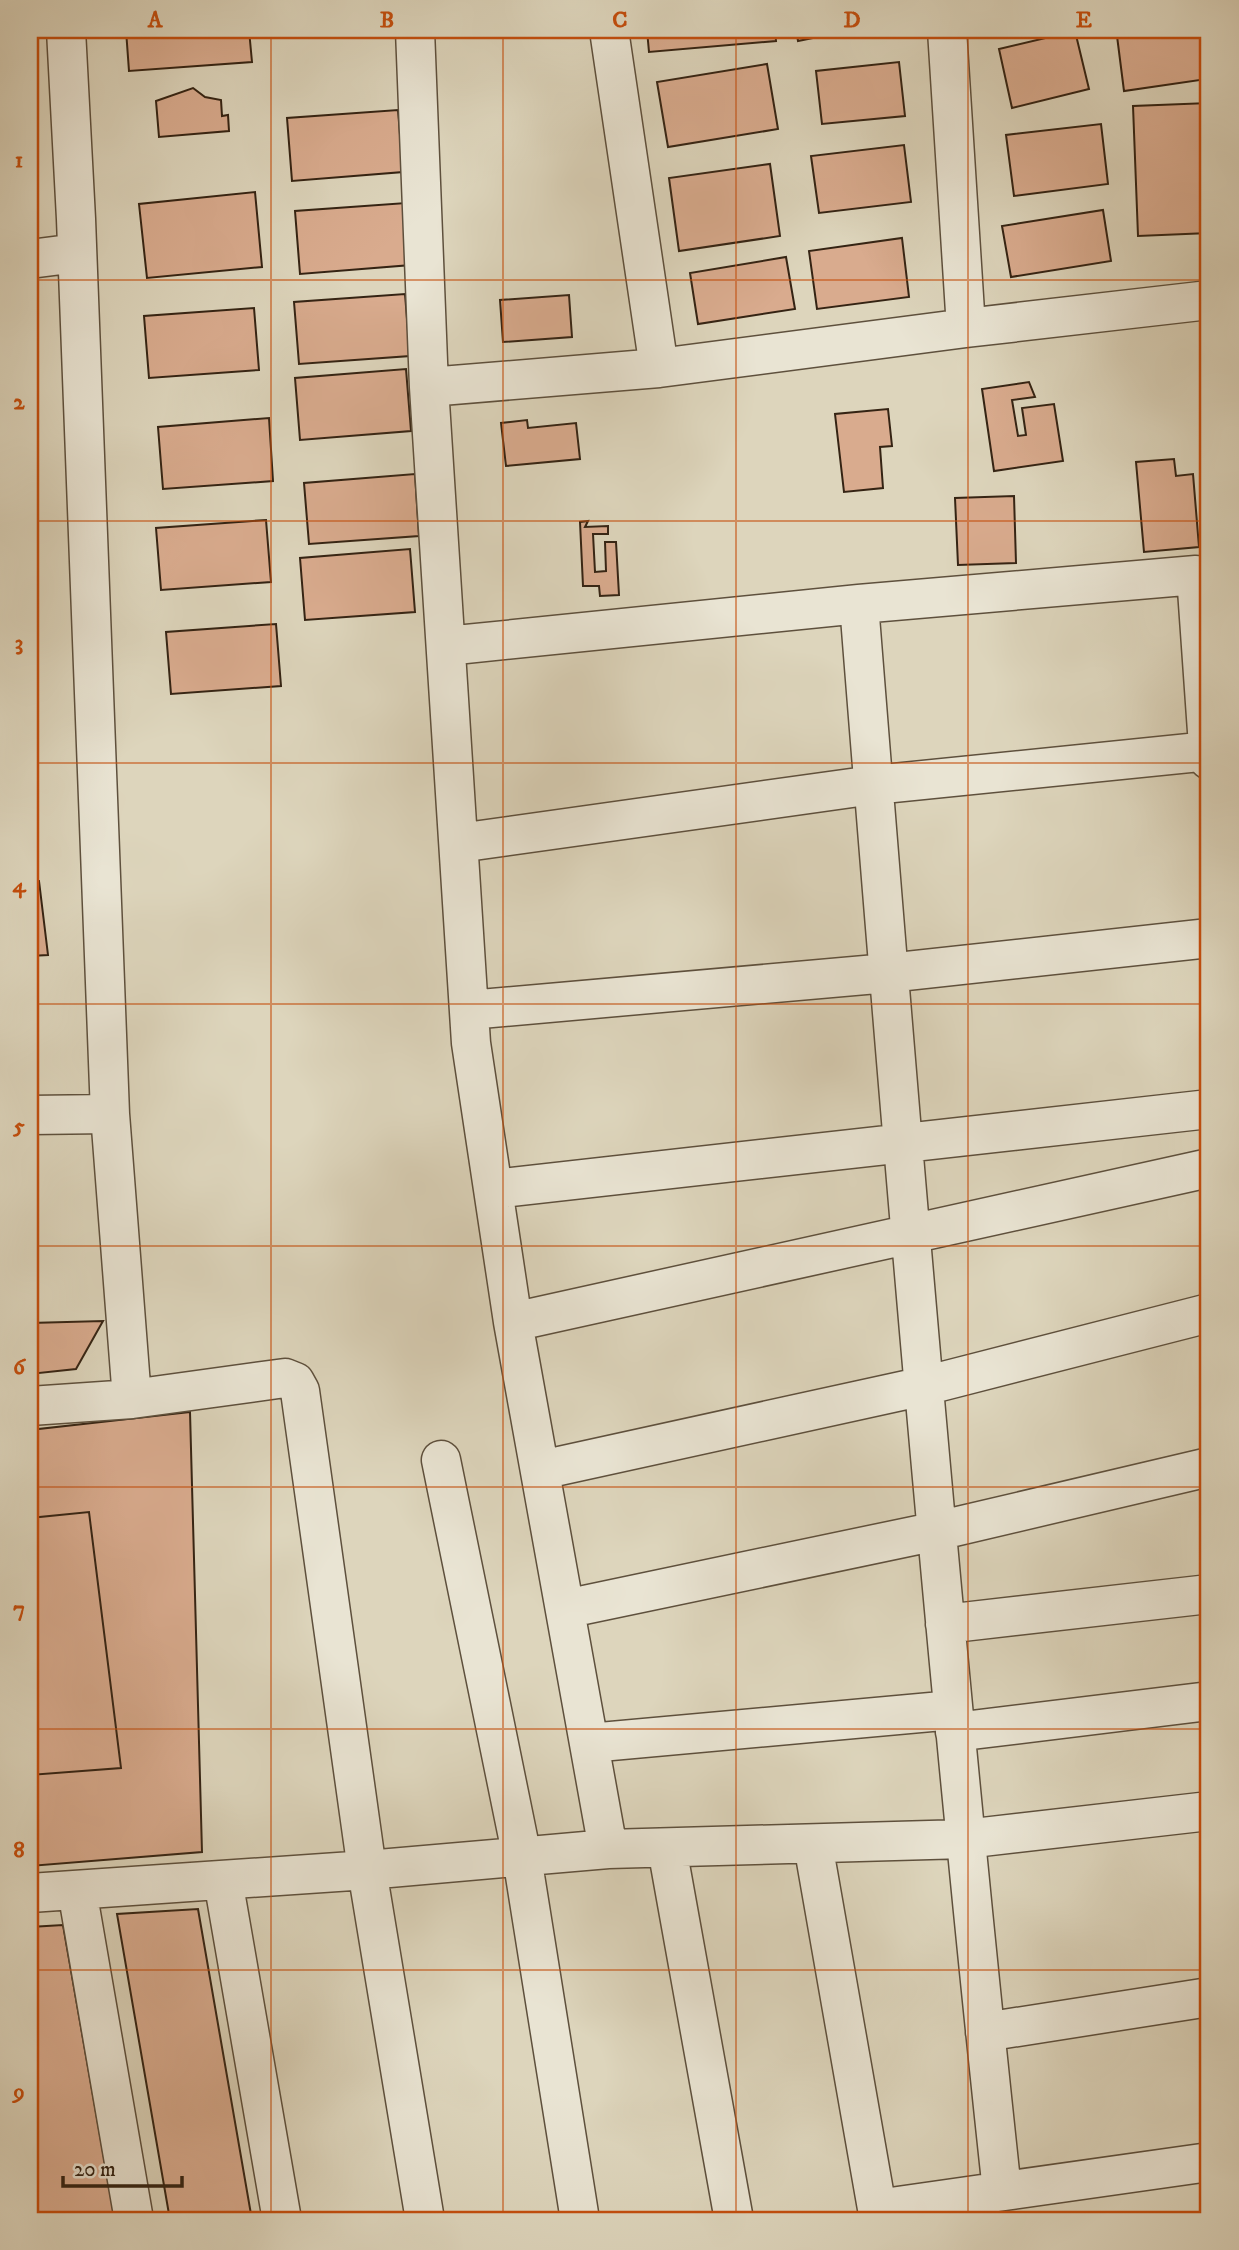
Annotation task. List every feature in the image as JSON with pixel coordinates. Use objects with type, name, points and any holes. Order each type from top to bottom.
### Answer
[{"type":"street","points":[[65,30],[77,253],[110,1114],[132,1399]]},
{"type":"street","points":[[415,30],[429,387],[471,1043],[513,1322],[608,1849]]},
{"type":"street","points":[[610,30],[659,368]]},
{"type":"street","points":[[947,30],[967,328]]},
{"type":"street","points":[[30,259],[77,253]]},
{"type":"street","points":[[429,387],[659,368],[1209,300]]},
{"type":"street","points":[[446,646],[859,604],[1196,575],[1209,760]]},
{"type":"street","points":[[859,604],[902,1144],[945,1624],[1003,2192]]},
{"type":"street","points":[[459,844],[873,785],[1209,751]]},
{"type":"street","points":[[469,1010],[888,973],[1209,938]]},
{"type":"street","points":[[493,1189],[1209,1109]]},
{"type":"street","points":[[30,1115],[110,1114]]},
{"type":"street","points":[[513,1322],[1209,1168]]},
{"type":"street","points":[[541,1470],[924,1386],[1209,1313]]},
{"type":"street","points":[[30,1406],[132,1399],[285,1378],[295,1382],[300,1391],[367,1870],[425,2220]]},
{"type":"street","points":[[441,1460],[522,1857],[580,2220]]},
{"type":"street","points":[[565,1609],[937,1531],[1209,1467]]},
{"type":"street","points":[[945,1624],[1209,1594]]},
{"type":"street","points":[[589,1743],[954,1721],[1209,1701]]},
{"type":"street","points":[[30,1893],[367,1870],[608,1849],[965,1839],[1209,1811]]},
{"type":"street","points":[[813,1844],[878,2215],[1003,2192],[1209,2162]]},
{"type":"street","points":[[667,1848],[734,2220]]},
{"type":"street","points":[[223,1880],[282,2220]]},
{"type":"street","points":[[77,1890],[134,2220]]},
{"type":"street","points":[[985,2032],[1209,1997]]},
{"type":"building","points":[[126,30],[249,30],[252,62],[129,71]]},
{"type":"building","points":[[647,30],[775,30],[776,41],[649,52]]},
{"type":"building","points":[[796,30],[852,30],[798,41]]},
{"type":"building","points":[[1157,30],[1200,30],[1207,79],[1124,91],[1117,36]]},
{"type":"building","points":[[1075,31],[1089,89],[1012,108],[999,49]]},
{"type":"building","points":[[899,62],[905,116],[822,124],[816,71]]},
{"type":"building","points":[[767,64],[778,129],[668,147],[657,82]]},
{"type":"building","points":[[193,88],[205,97],[221,100],[222,116],[228,115],[229,131],[159,137],[156,101]]},
{"type":"building","points":[[1209,103],[1209,233],[1138,236],[1133,106]]},
{"type":"building","points":[[398,110],[403,172],[292,181],[287,118]]},
{"type":"building","points":[[1101,124],[1108,184],[1014,196],[1006,135]]},
{"type":"building","points":[[904,145],[911,202],[819,213],[811,156]]},
{"type":"building","points":[[770,164],[780,236],[679,251],[669,178]]},
{"type":"building","points":[[255,192],[262,267],[147,278],[139,204]]},
{"type":"building","points":[[406,203],[411,265],[300,274],[295,211]]},
{"type":"building","points":[[1103,210],[1111,261],[1011,277],[1002,226]]},
{"type":"building","points":[[902,238],[909,297],[817,309],[809,251]]},
{"type":"building","points":[[786,257],[795,309],[698,324],[690,273]]},
{"type":"building","points":[[405,294],[410,356],[299,364],[294,302]]},
{"type":"building","points":[[569,295],[572,337],[503,342],[500,300]]},
{"type":"building","points":[[254,308],[259,370],[149,378],[144,316]]},
{"type":"building","points":[[406,369],[411,431],[300,440],[295,378]]},
{"type":"building","points":[[1029,382],[1035,397],[1012,400],[1018,436],[1026,435],[1022,408],[1054,404],[1063,461],[994,471],[982,389]]},
{"type":"building","points":[[888,409],[892,446],[880,447],[883,488],[844,492],[835,414]]},
{"type":"building","points":[[269,418],[273,481],[163,489],[158,427]]},
{"type":"building","points":[[527,420],[528,428],[576,423],[580,459],[506,466],[501,423]]},
{"type":"building","points":[[1174,459],[1176,476],[1193,474],[1199,547],[1144,552],[1136,462]]},
{"type":"building","points":[[415,474],[419,536],[309,544],[304,483]]},
{"type":"building","points":[[1014,496],[1016,563],[958,565],[955,498]]},
{"type":"building","points":[[266,520],[271,582],[161,590],[156,528]]},
{"type":"building","points":[[588,521],[585,527],[608,526],[608,534],[593,534],[595,572],[606,571],[605,542],[616,542],[619,595],[600,596],[599,586],[583,586],[580,522]]},
{"type":"building","points":[[410,549],[415,612],[305,620],[300,558]]},
{"type":"building","points":[[276,624],[281,686],[171,694],[166,632]]},
{"type":"building","points":[[39,881],[48,955],[30,956],[30,882]]},
{"type":"building","points":[[103,1321],[76,1369],[30,1374],[30,1323]]},
{"type":"building","points":[[190,1412],[202,1852],[30,1866],[30,1430]]},
{"type":"building","points":[[89,1512],[121,1768],[30,1775],[30,1518]]},
{"type":"building","points":[[198,1909],[252,2220],[170,2220],[117,1914]]},
{"type":"building","points":[[63,1925],[115,2220],[30,2220],[30,1927]]}]
